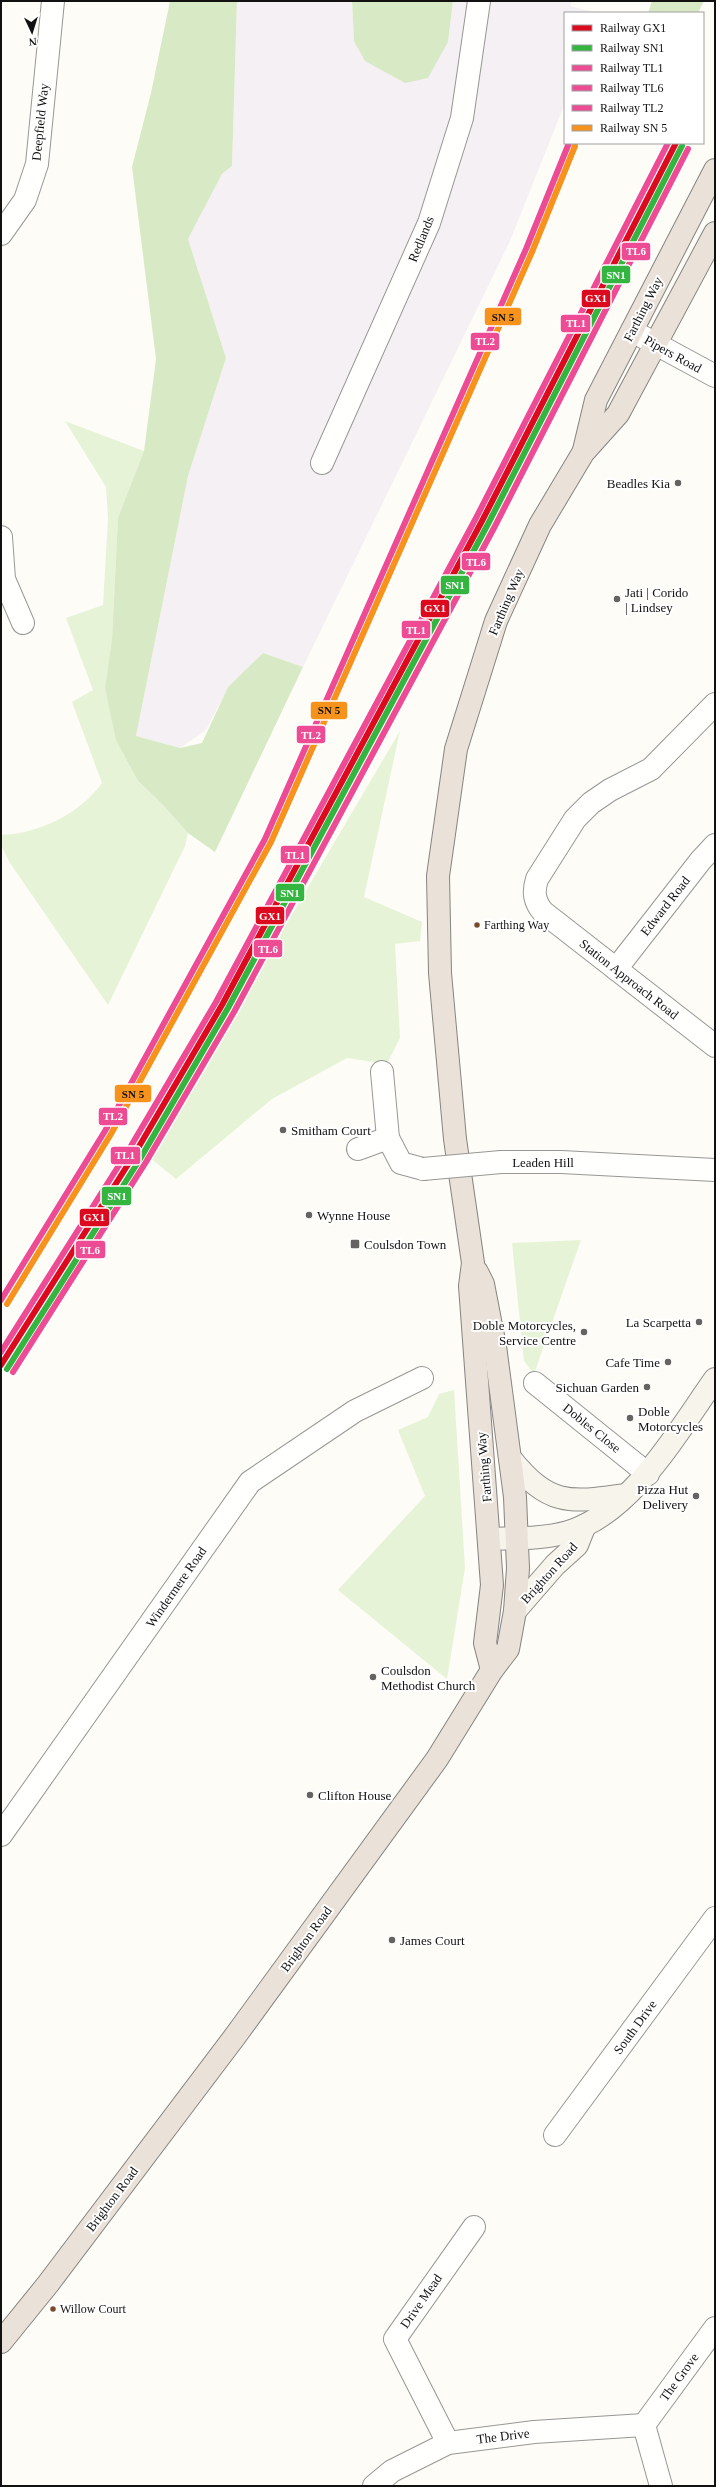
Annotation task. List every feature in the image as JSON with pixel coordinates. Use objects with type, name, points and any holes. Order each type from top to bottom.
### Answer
[{"type":"highway","name":"Farthing Way","points":[[583,453],[596,400],[715,170]]},
{"type":"highway","name":"Farthing Way","points":[[492,1670],[485,1643],[492,1585],[490,1539],[470,1286],[473,1263],[455,1139],[440,973],[439,869],[456,749],[496,621],[540,525],[583,453],[618,414],[654,343],[715,233]]},
{"type":"highway","name":"Farthing Way","points":[[473,1263],[483,1284],[495,1346],[510,1458],[517,1538],[515,1610]]},
{"type":"highway","name":"Brighton Road","points":[[1,2342],[48,2284],[236,2036],[437,1759],[492,1670],[508,1649],[515,1610]]},
{"type":"main road","name":"Brighton Road","points":[[490,1539],[517,1538],[568,1532],[585,1525],[607,1512],[648,1474],[715,1379]]},
{"type":"main road","points":[[510,1458],[543,1491],[561,1499],[579,1501],[626,1495]]},
{"type":"main road","name":"Brighton Road","points":[[515,1610],[555,1565],[577,1545],[585,1525]]},
{"type":"street","name":"Deepfield Way","points":[[1,234],[25,200],[37,164],[53,1]]},
{"type":"street","name":"Redlands","points":[[322,463],[429,223],[462,118],[479,1]]},
{"type":"street","name":"Pipers Road","points":[[632,331],[715,376]]},
{"type":"street","points":[[1,537],[4,579],[23,624]]},
{"type":"street","name":"Station Approach Road","points":[[715,704],[651,769],[610,790],[591,803],[576,819],[537,879],[534,897],[537,905],[543,912],[715,1046]]},
{"type":"street","name":"Edward Road","points":[[616,968],[701,860],[715,845]]},
{"type":"street","name":"Leaden Hill","points":[[382,1072],[388,1138],[401,1163],[423,1169],[500,1162],[561,1162],[715,1170]]},
{"type":"street","points":[[358,1149],[388,1138]]},
{"type":"street","name":"Windermere Road","points":[[1,1835],[250,1482],[355,1411],[403,1398],[422,1378]]},
{"type":"street","name":"Dobles Close","points":[[535,1383],[648,1474]]},
{"type":"street","name":"South Drive","points":[[555,2135],[715,1918]]},
{"type":"street","name":"Drive Mead","points":[[448,2443],[395,2339],[474,2227]]},
{"type":"street","name":"The Grove","points":[[644,2425],[715,2328]]},
{"type":"street","points":[[644,2425],[661,2486]]},
{"type":"street","name":"The Drive","points":[[374,2486],[392,2471],[448,2443],[534,2432],[644,2425]]},
{"type":"shaded area","points":[[237,1],[352,1],[354,41],[448,42],[453,1],[572,1],[570,6],[593,12],[564,12],[564,106],[510,241],[303,667],[263,653],[228,687],[206,730],[180,748],[136,736],[188,476],[226,358],[188,239],[222,174],[232,166]]},
{"type":"green space","points":[[170,1],[237,1],[232,166],[222,174],[188,239],[226,358],[188,476],[136,736],[180,748],[202,743],[228,687],[263,653],[303,667],[215,852],[188,833],[162,804],[138,781],[116,740],[105,688],[112,638],[118,518],[144,451],[156,359],[132,167],[151,93]]},
{"type":"green space","points":[[352,1],[453,1],[448,42],[428,78],[405,83],[365,61],[354,41]]},
{"type":"green space","points":[[652,1],[704,1],[698,12],[648,12]]},
{"type":"green space","points":[[65,421],[144,451],[118,519],[112,638],[105,688],[138,781],[162,804],[188,833],[185,846],[108,1005],[10,863],[1,845],[1,835],[29,831],[70,813],[93,794],[102,783],[72,702],[93,690],[66,618],[103,605],[108,519],[106,487]]},
{"type":"green space","points":[[400,731],[364,897],[422,922],[420,941],[395,944],[400,1038],[387,1064],[347,1058],[272,1099],[176,1179],[149,1157]]},
{"type":"green space","points":[[581,1240],[534,1374],[524,1361],[512,1243]]},
{"type":"green space","points":[[454,1390],[465,1568],[447,1679],[338,1590],[425,1496],[398,1430],[428,1417],[439,1394]]},
{"type":"rail line","name":"TL2","points":[[1,1300],[105,1131],[265,839],[526,249],[569,144]]},
{"type":"rail line","name":"TL1","points":[[1,1352],[128,1151],[216,1002],[476,518],[667,144]]},
{"type":"rail line","name":"GX1","points":[[1,1365],[134,1155],[222,1005],[482,521],[675,144]]},
{"type":"rail line","name":"SN1","points":[[7,1369],[140,1159],[228,1008],[488,524],[682,146]]},
{"type":"rail line","name":"TL6","points":[[13,1372],[146,1162],[234,1012],[494,528],[688,149]]},
{"type":"transit line","points":[[7,1304],[111,1134],[271,842],[532,252],[575,146]]},
{"type":"place","name":"Beadles Kia","points":[[678,483]]},
{"type":"place","name":"Jati | Corido | Lindsey","points":[[617,599]]},
{"type":"place","name":"Farthing Way","points":[[477,925]]},
{"type":"place","name":"Smitham Court","points":[[283,1130]]},
{"type":"place","name":"Wynne House","points":[[309,1215]]},
{"type":"place","name":"Coulsdon Town","points":[[355,1244]]},
{"type":"place","name":"La Scarpetta","points":[[699,1322]]},
{"type":"place","name":"Doble Motorcycles, Service Centre","points":[[584,1332]]},
{"type":"place","name":"Cafe Time","points":[[668,1362]]},
{"type":"place","name":"Sichuan Garden","points":[[647,1387]]},
{"type":"place","name":"Doble Motorcycles","points":[[630,1418]]},
{"type":"place","name":"Pizza Hut Delivery","points":[[696,1496]]},
{"type":"place","name":"Coulsdon Methodist Church","points":[[373,1677]]},
{"type":"place","name":"Clifton House","points":[[310,1795]]},
{"type":"place","name":"James Court","points":[[392,1940]]},
{"type":"place","name":"Willow Court","points":[[53,2309]]}]
